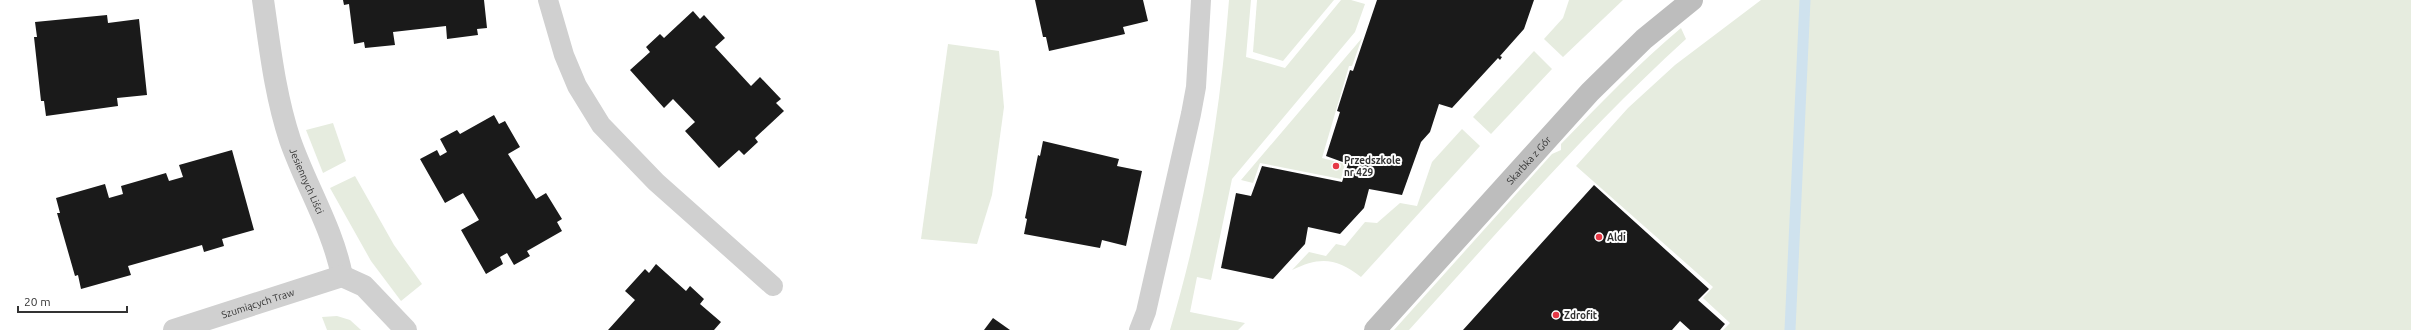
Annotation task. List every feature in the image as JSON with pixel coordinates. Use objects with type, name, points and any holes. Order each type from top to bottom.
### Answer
[{"type":"street","name":"Jesiennych Liści","points":[[263,0],[275,88],[293,147],[337,252],[342,276]]},
{"type":"street","name":"Skarbka z Gór","points":[[1375,330],[1590,92],[1644,39],[1692,0]]},
{"type":"street","name":"Szumiących Traw","points":[[174,330],[342,276]]},
{"type":"street","points":[[342,276],[364,286],[406,330]]},
{"type":"lane","points":[[548,0],[564,55],[577,86],[601,125],[656,182],[773,286]]},
{"type":"lane","points":[[1139,330],[1146,312],[1196,87],[1200,0]]},
{"type":"shaded area","points":[[1229,0],[1251,0],[1246,57],[1285,68],[1341,0],[1351,0],[1365,4],[1355,32],[1232,179],[1211,280],[1197,277],[1190,312],[1245,323],[1238,330],[1170,330],[1182,288],[1201,207],[1221,85]]},
{"type":"shaded area","points":[[1257,0],[1334,0],[1283,61],[1253,52]]},
{"type":"shaded area","points":[[1569,0],[1623,0],[1563,57],[1544,39],[1563,18]]},
{"type":"shaded area","points":[[1761,0],[2411,0],[2411,330],[1723,330],[1730,323],[1703,298],[1713,287],[1576,166],[1628,108],[1675,65]]},
{"type":"shaded area","points":[[1681,28],[1686,39],[1649,73],[1579,145],[1510,218],[1409,330],[1394,330],[1552,154],[1561,150],[1561,144],[1634,70]]},
{"type":"shaded area","points":[[1362,38],[1352,66],[1349,66],[1322,158],[1345,164],[1341,179],[1260,163],[1253,183],[1241,180]]},
{"type":"shaded area","points":[[948,44],[999,51],[1004,107],[992,195],[977,244],[921,239]]},
{"type":"shaded area","points":[[1534,51],[1552,69],[1491,134],[1473,117]]},
{"type":"shaded area","points":[[333,123],[346,161],[323,173],[306,130]]},
{"type":"shaded area","points":[[1462,129],[1480,146],[1361,277],[1344,266],[1328,261],[1311,263],[1292,270],[1309,252],[1326,256],[1336,244],[1345,246],[1365,222],[1377,223],[1400,203],[1417,206],[1432,162]]},
{"type":"shaded area","points":[[355,176],[394,245],[422,284],[401,301],[371,261],[330,188]]},
{"type":"shaded area","points":[[337,316],[350,320],[361,330],[327,330],[322,317]]},
{"type":"building","points":[[343,0],[484,0],[487,28],[477,29],[478,35],[447,39],[446,26],[393,32],[395,45],[365,48],[364,42],[354,44],[349,4],[344,5]]},
{"type":"building","points":[[1035,0],[1143,0],[1148,21],[1123,27],[1125,34],[1049,51],[1046,37],[1043,37]]},
{"type":"building","points":[[1377,0],[1534,0],[1524,29],[1500,56],[1502,57],[1500,60],[1498,58],[1452,108],[1439,104],[1430,132],[1421,142],[1402,195],[1369,189],[1364,208],[1340,234],[1308,227],[1305,244],[1273,279],[1221,268],[1236,193],[1251,196],[1262,166],[1342,182],[1348,164],[1326,156],[1340,112],[1337,111],[1350,70],[1353,71]]},
{"type":"building","points":[[693,11],[700,19],[704,15],[725,38],[715,47],[751,86],[760,77],[781,99],[776,103],[784,111],[755,138],[758,142],[744,155],[739,150],[719,168],[685,131],[695,122],[673,99],[664,108],[630,70],[650,52],[646,47],[660,34],[664,38]]},
{"type":"building","points":[[107,15],[108,23],[139,19],[147,95],[117,98],[118,106],[46,116],[44,101],[41,101],[34,37],[37,37],[35,22]]},
{"type":"building","points":[[494,115],[499,124],[505,121],[520,147],[508,154],[536,199],[546,193],[562,219],[557,222],[562,231],[527,251],[530,256],[514,265],[507,253],[500,257],[503,264],[486,274],[461,230],[479,220],[463,193],[445,203],[420,159],[437,150],[440,156],[447,152],[440,139],[457,130],[460,134]]},
{"type":"building","points":[[1043,141],[1119,159],[1117,166],[1142,171],[1126,246],[1102,240],[1100,248],[1024,234],[1027,219],[1025,218],[1038,155],[1040,156]]},
{"type":"building","points":[[232,150],[254,230],[222,239],[224,246],[204,252],[202,245],[128,266],[131,275],[81,289],[78,275],[75,276],[57,213],[60,213],[56,198],[105,184],[109,198],[123,194],[121,186],[166,173],[169,181],[183,177],[179,165]]},
{"type":"building","name":"Aldi","points":[[1594,185],[1709,289],[1698,300],[1725,324],[1720,330],[1690,330],[1680,321],[1672,330],[1463,330]]},
{"type":"building","points":[[656,264],[686,291],[690,286],[704,299],[700,304],[721,322],[714,330],[608,330],[635,300],[625,291],[645,269],[649,273]]},
{"type":"building","points":[[993,318],[1010,330],[984,330]]},
{"type":"waterway","points":[[1790,330],[1805,0]]},
{"type":"place","name":"Przedszkole nr 429","points":[[1336,166]]},
{"type":"place","name":"Aldi","points":[[1599,237]]},
{"type":"place","name":"Zdrofit","points":[[1556,315]]}]
